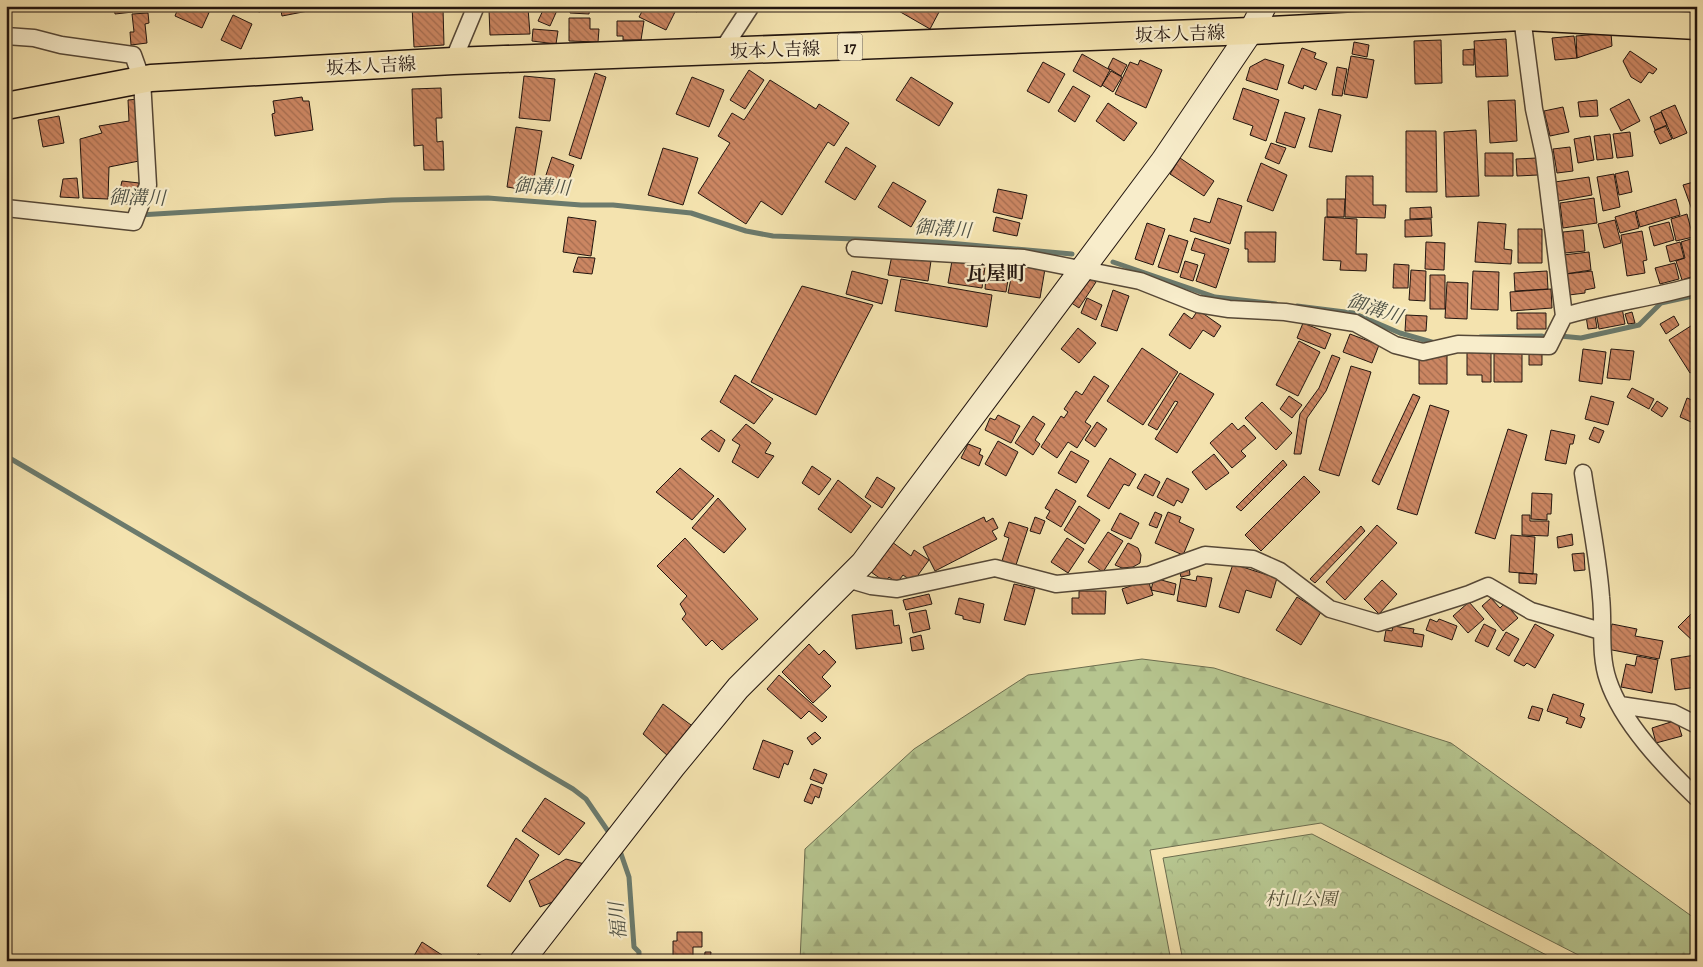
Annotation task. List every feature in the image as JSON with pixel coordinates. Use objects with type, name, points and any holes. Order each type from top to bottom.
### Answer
[{"type":"main road","name":"坂本人吉線","points":[[6,106],[142,80],[453,61],[1251,31],[1522,17],[1697,26]]},
{"type":"street","points":[[453,61],[476,6]]},
{"type":"street","points":[[721,52],[751,6]]},
{"type":"street","points":[[522,961],[672,767],[738,688],[863,563],[1163,161],[1251,31],[1264,6]]},
{"type":"street","points":[[855,248],[1024,258],[1140,281],[1198,304],[1229,309],[1285,312],[1355,323],[1395,345],[1423,352],[1458,344],[1549,346],[1564,316],[1544,155],[1534,109],[1522,17]]},
{"type":"street","points":[[6,36],[34,38],[61,45],[133,55],[142,80],[148,185],[134,222],[6,208]]},
{"type":"street","points":[[1564,316],[1597,306],[1663,295],[1697,285]]},
{"type":"street","points":[[1583,473],[1602,598],[1601,631],[1608,679],[1620,705],[1646,743],[1697,798]]},
{"type":"street","points":[[847,579],[871,586],[898,589],[995,568],[1056,584],[1149,575],[1205,555],[1253,559],[1280,570],[1330,609],[1378,623],[1469,594],[1488,586],[1531,611],[1601,631]]},
{"type":"street","points":[[1620,705],[1674,713],[1697,725]]},
{"type":"green space","points":[[1142,659],[1214,668],[1451,743],[1697,920],[1697,961],[1590,961],[1321,823],[1150,850],[1171,961],[800,961],[805,849],[914,749],[1028,675]]},
{"type":"green space","name":"村山公園","points":[[1312,834],[1558,961],[1183,961],[1163,858]]},
{"type":"building","points":[[114,6],[133,6],[133,12],[115,14]]},
{"type":"building","points":[[179,6],[212,6],[202,28],[175,16]]},
{"type":"building","points":[[251,6],[261,6],[260,12],[250,10]]},
{"type":"building","points":[[280,6],[307,6],[308,11],[282,16]]},
{"type":"building","points":[[348,6],[371,6],[370,11],[347,8]]},
{"type":"building","points":[[412,6],[448,6],[443,8],[444,45],[414,47]]},
{"type":"building","points":[[545,6],[559,6],[550,26],[538,21]]},
{"type":"building","points":[[570,6],[590,6],[589,14],[570,13]]},
{"type":"building","points":[[645,6],[678,6],[666,30],[639,17]]},
{"type":"building","points":[[683,6],[700,6],[697,12]]},
{"type":"building","points":[[890,6],[929,6],[939,12],[930,29]]},
{"type":"building","points":[[528,8],[530,34],[490,35],[489,10]]},
{"type":"building","points":[[148,13],[149,23],[145,24],[147,43],[131,45],[130,32],[134,32],[132,14]]},
{"type":"building","points":[[233,15],[252,24],[241,49],[221,40]]},
{"type":"building","points":[[569,18],[590,18],[590,29],[599,29],[598,42],[569,41]]},
{"type":"building","points":[[617,21],[644,21],[641,40],[623,40],[623,36],[617,36]]},
{"type":"building","points":[[533,29],[558,31],[556,44],[532,41]]},
{"type":"building","points":[[1611,33],[1612,46],[1577,58],[1576,36]]},
{"type":"building","points":[[1574,36],[1577,58],[1555,60],[1552,38]]},
{"type":"building","points":[[1506,39],[1508,76],[1476,77],[1474,41]]},
{"type":"building","points":[[1441,40],[1442,83],[1415,84],[1414,41]]},
{"type":"building","points":[[1354,42],[1369,45],[1367,57],[1352,54]]},
{"type":"building","points":[[1302,48],[1316,53],[1314,58],[1327,63],[1316,90],[1304,85],[1303,89],[1288,83]]},
{"type":"building","points":[[1474,49],[1474,65],[1463,65],[1463,50]]},
{"type":"building","points":[[1630,51],[1657,69],[1653,74],[1649,72],[1641,83],[1631,77],[1623,61]]},
{"type":"building","points":[[1082,54],[1110,70],[1101,87],[1073,71]]},
{"type":"building","points":[[1351,56],[1374,60],[1367,98],[1344,94]]},
{"type":"building","points":[[1113,58],[1127,65],[1121,76],[1108,68]]},
{"type":"building","points":[[1265,59],[1284,65],[1277,90],[1246,80],[1250,67]]},
{"type":"building","points":[[1140,60],[1162,70],[1146,108],[1115,94],[1130,62],[1138,65]]},
{"type":"building","points":[[1043,62],[1065,74],[1049,103],[1027,91]]},
{"type":"building","points":[[1337,67],[1347,69],[1342,96],[1332,95]]},
{"type":"building","points":[[749,70],[764,80],[745,109],[730,100]]},
{"type":"building","points":[[1111,71],[1122,77],[1113,92],[1102,85]]},
{"type":"building","points":[[595,73],[606,77],[581,159],[569,155]]},
{"type":"building","points":[[524,76],[555,79],[550,121],[519,118]]},
{"type":"building","points":[[692,77],[724,90],[709,127],[676,114]]},
{"type":"building","points":[[911,77],[953,103],[939,126],[896,100]]},
{"type":"building","points":[[770,80],[816,109],[819,104],[849,123],[834,146],[828,142],[782,215],[761,201],[746,224],[698,193],[730,143],[718,136],[732,113],[744,120]]},
{"type":"building","points":[[1073,86],[1090,96],[1075,122],[1058,111]]},
{"type":"building","points":[[441,88],[442,118],[436,118],[437,142],[443,141],[444,170],[424,170],[423,145],[414,146],[412,89]]},
{"type":"building","points":[[1243,88],[1279,100],[1266,141],[1250,135],[1253,126],[1233,119]]},
{"type":"building","points":[[302,97],[303,101],[309,101],[313,130],[275,136],[272,114],[275,113],[273,101]]},
{"type":"building","points":[[139,99],[139,161],[109,167],[108,199],[83,198],[80,139],[102,133],[99,126],[129,121],[128,100]]},
{"type":"building","points":[[1629,99],[1640,121],[1621,131],[1610,109]]},
{"type":"building","points":[[1515,100],[1517,141],[1490,143],[1488,101]]},
{"type":"building","points":[[1597,100],[1598,116],[1580,117],[1578,102]]},
{"type":"building","points":[[1108,103],[1137,123],[1124,141],[1096,121]]},
{"type":"building","points":[[1675,105],[1687,133],[1673,139],[1661,111]]},
{"type":"building","points":[[1563,107],[1569,132],[1550,136],[1544,111]]},
{"type":"building","points":[[1319,109],[1341,115],[1332,152],[1309,147]]},
{"type":"building","points":[[1285,112],[1305,118],[1295,148],[1276,142]]},
{"type":"building","points":[[1661,112],[1667,125],[1655,130],[1650,117]]},
{"type":"building","points":[[59,116],[64,143],[43,147],[38,120]]},
{"type":"building","points":[[1666,126],[1672,139],[1660,144],[1654,131]]},
{"type":"building","points":[[516,127],[542,131],[532,191],[507,187]]},
{"type":"building","points":[[1476,130],[1479,196],[1446,197],[1444,132]]},
{"type":"building","points":[[1406,131],[1436,131],[1437,192],[1406,192]]},
{"type":"building","points":[[1630,132],[1633,156],[1617,158],[1613,134]]},
{"type":"building","points":[[1610,134],[1613,158],[1597,160],[1594,136]]},
{"type":"building","points":[[1590,136],[1594,160],[1578,163],[1574,139]]},
{"type":"building","points":[[1271,143],[1286,148],[1279,164],[1265,158]]},
{"type":"building","points":[[846,147],[876,166],[855,200],[825,182]]},
{"type":"building","points":[[1570,147],[1573,171],[1557,173],[1553,149]]},
{"type":"building","points":[[663,148],[698,158],[683,205],[648,195]]},
{"type":"building","points":[[1485,153],[1513,153],[1513,176],[1485,176]]},
{"type":"building","points":[[552,157],[574,165],[564,194],[542,187]]},
{"type":"building","points":[[1180,158],[1214,181],[1204,196],[1170,174]]},
{"type":"building","points":[[1537,158],[1538,175],[1517,176],[1516,159]]},
{"type":"building","points":[[1261,163],[1287,175],[1273,211],[1247,201]]},
{"type":"building","points":[[1628,171],[1632,192],[1619,195],[1615,174]]},
{"type":"building","points":[[1614,174],[1620,207],[1603,211],[1597,177]]},
{"type":"building","points":[[1346,176],[1373,176],[1373,205],[1386,205],[1385,218],[1345,217]]},
{"type":"building","points":[[1589,177],[1592,195],[1558,201],[1555,182]]},
{"type":"building","points":[[77,178],[79,198],[60,197],[63,179]]},
{"type":"building","points":[[122,181],[139,183],[132,205],[117,202]]},
{"type":"building","points":[[1697,181],[1697,217],[1695,218],[1683,185]]},
{"type":"building","points":[[893,182],[926,201],[911,227],[878,207]]},
{"type":"building","points":[[998,189],[1027,195],[1022,219],[993,212]]},
{"type":"building","points":[[1218,198],[1242,206],[1230,244],[1190,231],[1194,218],[1210,223]]},
{"type":"building","points":[[1594,198],[1597,223],[1563,228],[1560,203]]},
{"type":"building","points":[[1327,199],[1345,199],[1344,217],[1327,217]]},
{"type":"building","points":[[1676,199],[1680,215],[1640,227],[1636,211]]},
{"type":"building","points":[[1431,207],[1432,218],[1410,219],[1410,208]]},
{"type":"building","points":[[1635,211],[1639,228],[1620,233],[1615,217]]},
{"type":"building","points":[[1687,214],[1693,237],[1676,241],[1671,219]]},
{"type":"building","points":[[568,217],[596,221],[591,256],[563,252]]},
{"type":"building","points":[[996,217],[1020,223],[1017,236],[993,231]]},
{"type":"building","points":[[1325,217],[1357,219],[1356,254],[1367,254],[1366,271],[1340,270],[1341,261],[1323,260]]},
{"type":"building","points":[[1431,219],[1432,236],[1405,237],[1405,220]]},
{"type":"building","points":[[1615,220],[1621,243],[1604,248],[1598,224]]},
{"type":"building","points":[[1478,222],[1506,224],[1504,249],[1512,250],[1511,264],[1475,262]]},
{"type":"building","points":[[1669,222],[1674,240],[1654,246],[1649,227]]},
{"type":"building","points":[[1147,223],[1165,229],[1153,265],[1135,259]]},
{"type":"building","points":[[1518,229],[1542,229],[1542,263],[1518,263]]},
{"type":"building","points":[[1583,230],[1585,251],[1565,253],[1563,232]]},
{"type":"building","points":[[1642,231],[1647,260],[1643,261],[1645,273],[1627,276],[1621,235]]},
{"type":"building","points":[[1245,232],[1276,232],[1275,262],[1248,262],[1248,249],[1245,249]]},
{"type":"building","points":[[1169,235],[1188,241],[1178,273],[1158,267]]},
{"type":"building","points":[[1697,237],[1697,275],[1682,280],[1676,261],[1685,258],[1681,242]]},
{"type":"building","points":[[1195,238],[1229,249],[1216,288],[1196,281],[1205,254],[1191,250]]},
{"type":"building","points":[[1426,242],[1445,243],[1444,270],[1425,269]]},
{"type":"building","points":[[1680,242],[1684,258],[1670,262],[1666,246]]},
{"type":"building","points":[[1589,252],[1591,270],[1565,274],[1563,255]]},
{"type":"building","points":[[892,255],[931,261],[928,281],[888,275]]},
{"type":"building","points":[[578,257],[595,258],[592,274],[573,272]]},
{"type":"building","points":[[952,261],[985,267],[982,288],[948,283]]},
{"type":"building","points":[[1185,261],[1198,265],[1193,281],[1180,277]]},
{"type":"building","points":[[1675,263],[1679,279],[1660,284],[1655,268]]},
{"type":"building","points":[[1014,264],[1045,269],[1040,298],[1008,293]]},
{"type":"building","points":[[1394,264],[1409,265],[1408,288],[1393,288]]},
{"type":"building","points":[[1411,270],[1426,271],[1425,301],[1409,300]]},
{"type":"building","points":[[852,271],[888,280],[882,304],[846,294]]},
{"type":"building","points":[[1473,271],[1499,272],[1498,310],[1471,309]]},
{"type":"building","points":[[1547,271],[1548,289],[1515,291],[1514,273]]},
{"type":"building","points":[[1592,271],[1595,288],[1585,290],[1585,293],[1569,295],[1566,274]]},
{"type":"building","points":[[1084,275],[1096,282],[1079,308],[1067,300]]},
{"type":"building","points":[[1430,275],[1445,275],[1445,309],[1430,309]]},
{"type":"building","points":[[986,277],[1008,280],[1006,292],[985,289]]},
{"type":"building","points":[[901,279],[992,295],[987,327],[895,311]]},
{"type":"building","points":[[1447,282],[1468,283],[1467,319],[1445,318]]},
{"type":"building","points":[[802,286],[873,305],[816,415],[751,382]]},
{"type":"building","points":[[1551,289],[1552,308],[1511,311],[1510,292]]},
{"type":"building","points":[[1113,290],[1129,296],[1117,331],[1101,326]]},
{"type":"building","points":[[1087,298],[1102,305],[1096,320],[1081,313]]},
{"type":"building","points":[[1622,308],[1625,324],[1599,329],[1596,313]]},
{"type":"building","points":[[1198,310],[1221,326],[1214,337],[1203,330],[1190,349],[1169,335],[1184,313],[1192,319]]},
{"type":"building","points":[[1632,312],[1635,323],[1628,324],[1625,314]]},
{"type":"building","points":[[1517,313],[1546,313],[1546,329],[1517,329]]},
{"type":"building","points":[[1406,315],[1427,316],[1426,331],[1405,331]]},
{"type":"building","points":[[1595,315],[1597,328],[1588,329],[1586,316]]},
{"type":"building","points":[[1674,316],[1679,325],[1666,334],[1660,324]]},
{"type":"building","points":[[1697,322],[1697,369],[1690,373],[1669,340]]},
{"type":"building","points":[[1303,323],[1331,334],[1325,349],[1297,338]]},
{"type":"building","points":[[1078,328],[1096,343],[1079,363],[1061,349]]},
{"type":"building","points":[[1350,334],[1379,345],[1372,363],[1343,352]]},
{"type":"building","points":[[1299,341],[1320,352],[1298,396],[1276,385]]},
{"type":"building","points":[[1142,348],[1178,372],[1143,425],[1107,401]]},
{"type":"building","points":[[1522,349],[1522,382],[1494,382],[1494,350]]},
{"type":"building","points":[[1529,349],[1542,349],[1542,365],[1529,365]]},
{"type":"building","points":[[1583,349],[1606,352],[1602,384],[1579,381]]},
{"type":"building","points":[[1611,349],[1634,351],[1630,380],[1607,378]]},
{"type":"building","points":[[1467,352],[1491,352],[1491,382],[1482,382],[1482,375],[1467,375]]},
{"type":"building","points":[[1419,354],[1447,354],[1447,384],[1419,384]]},
{"type":"building","points":[[1332,355],[1340,358],[1326,391],[1307,418],[1301,454],[1294,454],[1300,414],[1319,388]]},
{"type":"building","points":[[1351,366],[1371,372],[1339,476],[1319,470]]},
{"type":"building","points":[[1180,373],[1214,394],[1177,453],[1155,439],[1178,402],[1175,401],[1157,430],[1148,425]]},
{"type":"building","points":[[735,375],[773,399],[754,424],[720,402]]},
{"type":"building","points":[[1094,376],[1109,386],[1085,422],[1091,426],[1077,448],[1068,442],[1057,458],[1041,447],[1061,416],[1064,418],[1068,412],[1064,409],[1076,391],[1082,395]]},
{"type":"building","points":[[1632,388],[1654,399],[1649,409],[1627,397]]},
{"type":"building","points":[[1413,394],[1420,397],[1379,485],[1372,481]]},
{"type":"building","points":[[1289,396],[1302,405],[1292,418],[1280,409]]},
{"type":"building","points":[[1591,396],[1614,402],[1608,425],[1585,419]]},
{"type":"building","points":[[1687,398],[1697,402],[1697,409],[1691,422],[1680,417]]},
{"type":"building","points":[[1657,401],[1668,408],[1662,417],[1651,410]]},
{"type":"building","points":[[1262,402],[1292,433],[1276,450],[1245,418]]},
{"type":"building","points":[[1430,405],[1449,411],[1417,515],[1397,509]]},
{"type":"building","points":[[1697,413],[1697,431],[1691,429]]},
{"type":"building","points":[[998,415],[1020,426],[1011,443],[985,430],[990,418],[995,420]]},
{"type":"building","points":[[1033,416],[1045,424],[1035,440],[1040,444],[1033,455],[1015,443]]},
{"type":"building","points":[[1097,422],[1107,429],[1095,447],[1085,440]]},
{"type":"building","points":[[1232,423],[1238,430],[1244,425],[1256,438],[1241,451],[1246,456],[1232,468],[1210,443]]},
{"type":"building","points":[[746,424],[771,443],[765,453],[774,456],[758,478],[732,462],[740,445],[732,440]]},
{"type":"building","points":[[1594,427],[1604,431],[1599,443],[1589,439]]},
{"type":"building","points":[[1508,429],[1527,435],[1495,539],[1475,533]]},
{"type":"building","points":[[711,430],[725,440],[719,452],[701,439]]},
{"type":"building","points":[[1551,430],[1575,435],[1573,444],[1570,444],[1566,464],[1545,460]]},
{"type":"building","points":[[998,441],[1018,452],[1006,476],[985,464]]},
{"type":"building","points":[[968,444],[981,449],[979,454],[983,456],[979,466],[961,458]]},
{"type":"building","points":[[1071,451],[1089,461],[1076,483],[1058,473]]},
{"type":"building","points":[[1214,454],[1229,473],[1206,490],[1192,472]]},
{"type":"building","points":[[1110,458],[1136,474],[1129,486],[1124,484],[1109,509],[1087,496]]},
{"type":"building","points":[[1283,460],[1287,465],[1241,511],[1236,507]]},
{"type":"building","points":[[812,466],[831,479],[819,495],[802,483]]},
{"type":"building","points":[[680,468],[714,496],[692,520],[656,492]]},
{"type":"building","points":[[1145,474],[1160,482],[1153,496],[1137,488]]},
{"type":"building","points":[[1304,476],[1320,492],[1261,551],[1245,535]]},
{"type":"building","points":[[877,477],[895,488],[882,508],[865,497]]},
{"type":"building","points":[[1167,478],[1189,489],[1182,503],[1177,500],[1174,506],[1157,497]]},
{"type":"building","points":[[838,480],[871,506],[851,533],[818,509]]},
{"type":"building","points":[[1056,489],[1076,501],[1061,527],[1046,518],[1050,511],[1045,508]]},
{"type":"building","points":[[1532,493],[1552,494],[1551,514],[1547,514],[1547,520],[1531,519]]},
{"type":"building","points":[[718,498],[746,529],[724,553],[692,528]]},
{"type":"building","points":[[1079,506],[1100,520],[1085,544],[1064,530]]},
{"type":"building","points":[[1155,512],[1162,515],[1157,528],[1149,525]]},
{"type":"building","points":[[1168,512],[1181,517],[1179,522],[1194,529],[1183,555],[1155,543]]},
{"type":"building","points":[[1120,513],[1139,523],[1131,539],[1111,530]]},
{"type":"building","points":[[1522,515],[1530,515],[1530,521],[1549,521],[1548,536],[1522,535]]},
{"type":"building","points":[[984,517],[986,522],[993,518],[998,528],[992,531],[997,539],[935,571],[923,547]]},
{"type":"building","points":[[1035,517],[1045,521],[1040,534],[1030,531]]},
{"type":"building","points":[[1009,522],[1028,528],[1016,565],[1002,561],[1009,538],[1004,536]]},
{"type":"building","points":[[1377,525],[1397,543],[1345,600],[1326,582]]},
{"type":"building","points":[[1361,526],[1365,531],[1315,583],[1310,579]]},
{"type":"building","points":[[1108,532],[1123,541],[1103,572],[1088,562]]},
{"type":"building","points":[[1572,534],[1573,545],[1558,548],[1557,537]]},
{"type":"building","points":[[1511,535],[1535,537],[1533,574],[1509,572]]},
{"type":"building","points":[[685,538],[758,619],[722,650],[712,640],[706,646],[682,619],[686,614],[680,604],[687,596],[657,566]]},
{"type":"building","points":[[1067,538],[1084,549],[1068,573],[1051,562]]},
{"type":"building","points":[[892,542],[911,556],[914,550],[929,560],[913,582],[903,575],[897,583],[889,577],[885,582],[871,572]]},
{"type":"building","points":[[1128,543],[1138,548],[1141,555],[1140,563],[1133,567],[1122,568],[1115,565]]},
{"type":"building","points":[[1584,553],[1585,570],[1574,571],[1572,554]]},
{"type":"building","points":[[1233,564],[1277,578],[1271,598],[1246,590],[1239,613],[1219,607]]},
{"type":"building","points":[[1189,567],[1190,575],[1181,577],[1179,569]]},
{"type":"building","points":[[1519,573],[1537,574],[1536,584],[1519,583]]},
{"type":"building","points":[[1197,576],[1212,578],[1206,607],[1177,601],[1181,578],[1196,581]]},
{"type":"building","points":[[1154,578],[1176,584],[1174,595],[1151,590]]},
{"type":"building","points":[[1148,580],[1153,595],[1127,604],[1122,589]]},
{"type":"building","points":[[1382,580],[1397,594],[1379,614],[1364,599]]},
{"type":"building","points":[[1014,584],[1035,589],[1025,625],[1004,620]]},
{"type":"building","points":[[1079,591],[1106,591],[1105,614],[1072,614],[1072,598],[1079,598]]},
{"type":"building","points":[[929,594],[932,604],[906,610],[903,600]]},
{"type":"building","points":[[1297,597],[1321,612],[1301,645],[1276,630]]},
{"type":"building","points":[[959,598],[984,604],[980,623],[963,619],[963,616],[955,614]]},
{"type":"building","points":[[1491,598],[1500,608],[1505,603],[1518,618],[1503,631],[1482,606]]},
{"type":"building","points":[[1469,602],[1484,619],[1468,633],[1453,616]]},
{"type":"building","points":[[1697,608],[1697,639],[1694,642],[1678,627]]},
{"type":"building","points":[[892,610],[894,626],[899,625],[902,643],[856,649],[852,615]]},
{"type":"building","points":[[926,610],[930,629],[913,633],[909,613]]},
{"type":"building","points":[[1430,619],[1437,622],[1439,619],[1457,626],[1452,640],[1426,630]]},
{"type":"building","points":[[1484,624],[1496,630],[1488,647],[1475,641]]},
{"type":"building","points":[[1535,624],[1554,635],[1535,668],[1527,663],[1524,666],[1514,661]]},
{"type":"building","points":[[1612,624],[1637,629],[1635,636],[1663,641],[1659,659],[1607,649]]},
{"type":"building","points":[[1393,626],[1414,629],[1413,633],[1424,635],[1422,647],[1384,641],[1386,630],[1392,631]]},
{"type":"building","points":[[1506,632],[1519,639],[1509,656],[1496,649]]},
{"type":"building","points":[[921,635],[924,649],[912,651],[910,638]]},
{"type":"building","points":[[809,644],[819,655],[824,650],[836,662],[822,677],[831,686],[813,703],[782,672]]},
{"type":"building","points":[[1695,655],[1697,687],[1675,690],[1671,659]]},
{"type":"building","points":[[1637,656],[1658,660],[1652,693],[1621,687],[1626,664],[1635,666]]},
{"type":"building","points":[[779,675],[827,717],[822,722],[809,711],[801,719],[767,689]]},
{"type":"building","points":[[1553,694],[1584,704],[1580,716],[1585,718],[1581,728],[1566,723],[1568,718],[1547,711]]},
{"type":"building","points":[[663,704],[695,728],[668,756],[643,734]]},
{"type":"building","points":[[1532,706],[1543,709],[1539,721],[1528,718]]},
{"type":"building","points":[[1677,720],[1682,736],[1656,743],[1652,728]]},
{"type":"building","points":[[815,732],[821,738],[812,745],[807,738]]},
{"type":"building","points":[[763,740],[793,751],[788,765],[784,763],[779,778],[753,769]]},
{"type":"building","points":[[814,769],[827,774],[823,784],[810,779]]},
{"type":"building","points":[[811,784],[822,788],[819,798],[815,796],[812,804],[804,801]]},
{"type":"building","points":[[545,798],[585,823],[559,855],[522,831]]},
{"type":"building","points":[[516,838],[539,855],[510,902],[487,886]]},
{"type":"building","points":[[566,859],[588,865],[563,898],[540,907],[529,881]]},
{"type":"building","points":[[677,932],[702,932],[702,947],[693,947],[693,961],[673,961],[673,941],[677,941]]},
{"type":"building","points":[[422,942],[442,955],[439,961],[411,961]]},
{"type":"building","points":[[705,952],[711,952],[710,961],[704,961]]},
{"type":"building","points":[[478,954],[496,961],[472,961]]},
{"type":"building","points":[[726,957],[726,961],[713,961],[713,958]]},
{"type":"waterway","name":"御溝川","points":[[139,215],[392,200],[488,198],[581,205],[613,205],[691,213],[746,231],[773,236],[937,242],[1072,254]]},
{"type":"waterway","name":"御溝川","points":[[1113,262],[1215,297],[1276,304]]},
{"type":"waterway","name":"御溝川","points":[[1560,336],[1581,338],[1639,325],[1661,303],[1697,295]]},
{"type":"waterway","name":"御溝川","points":[[1297,306],[1353,313],[1400,333],[1435,343]]},
{"type":"waterway","name":"御溝川","points":[[1480,337],[1542,336]]},
{"type":"waterway","points":[[6,456],[573,789],[586,799],[612,837]]},
{"type":"waterway","name":"福川","points":[[619,848],[629,877],[634,947],[639,952],[639,961]]},
{"type":"district","name":"瓦屋町","points":[[996,273]]}]
